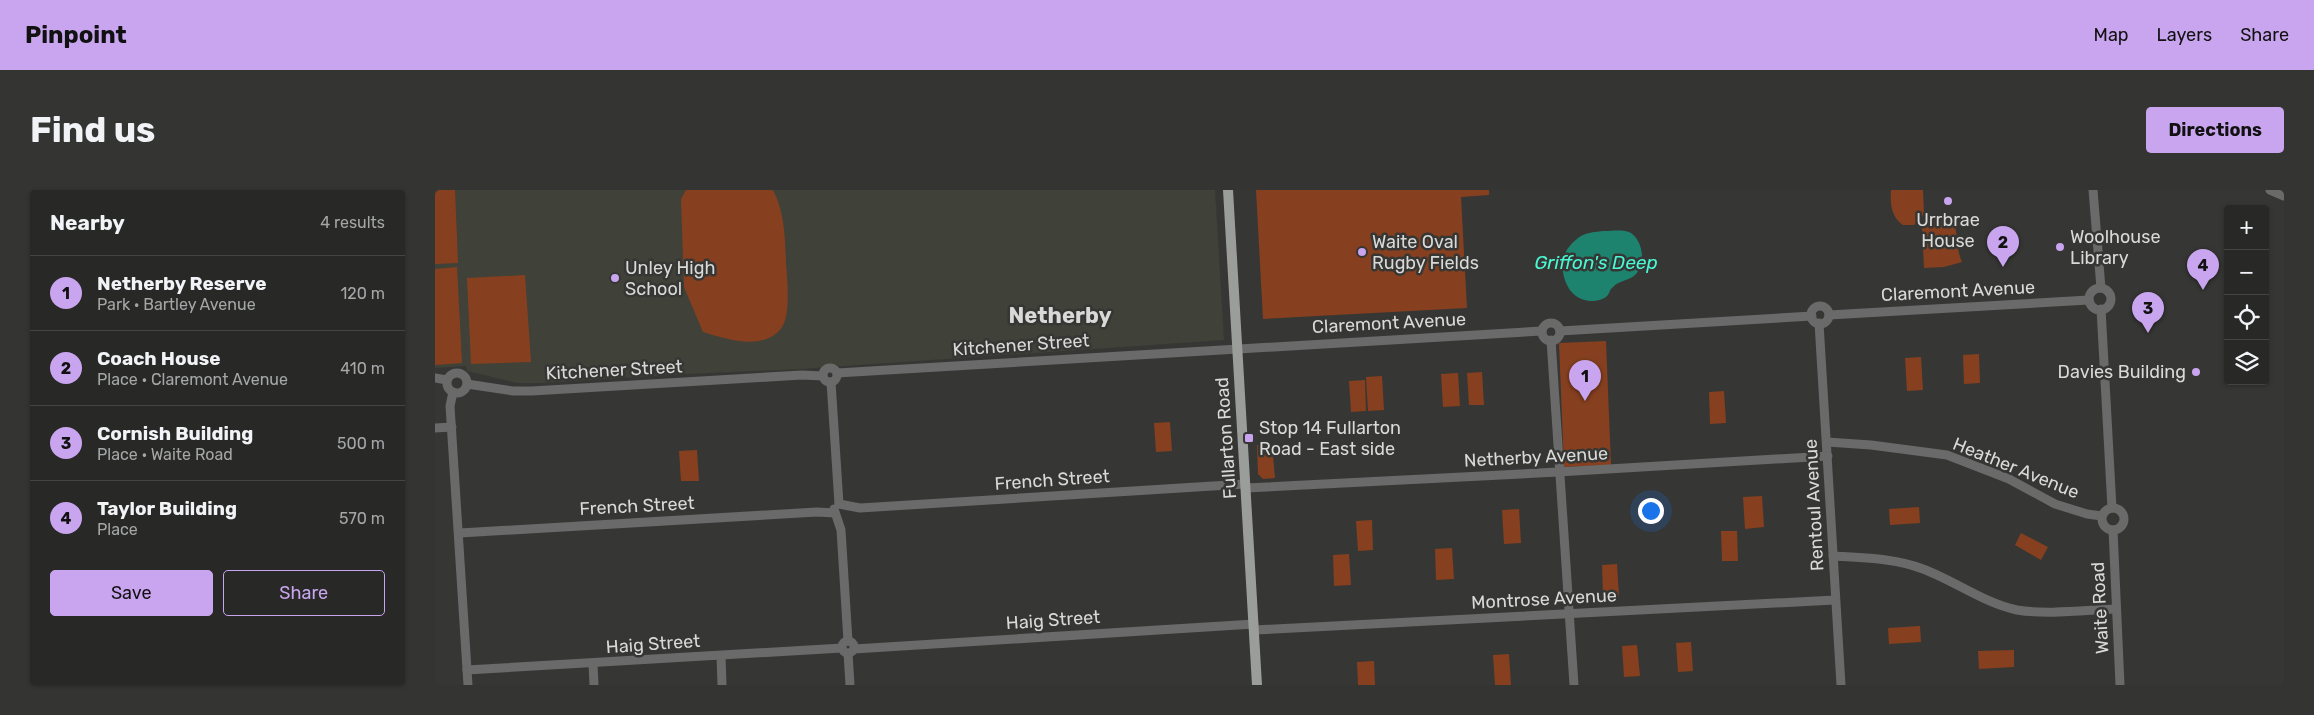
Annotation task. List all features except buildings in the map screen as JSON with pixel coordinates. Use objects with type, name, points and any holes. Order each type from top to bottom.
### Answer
[{"type":"main road","name":"Fullarton Road","points":[[1228,190],[1257,685]]},
{"type":"street","points":[[2093,190],[2101,288]]},
{"type":"street","points":[[2270,190],[2284,196]]},
{"type":"street","points":[[2101,288],[2107,291],[2111,298],[2109,305],[2101,309],[2094,307],[2089,300],[2091,293],[2101,288]]},
{"type":"street","name":"Claremont Avenue","points":[[1829,314],[2089,300]]},
{"type":"street","points":[[1818,306],[1824,307],[1829,314],[1827,320],[1819,323],[1812,316],[1813,310],[1818,306]]},
{"type":"street","points":[[2101,309],[2112,508]]},
{"type":"street","points":[[1560,331],[1812,316]]},
{"type":"street","points":[[1552,323],[1560,331],[1557,338],[1551,340],[1545,338],[1542,331],[1545,326],[1552,323]]},
{"type":"street","name":"Rentoul Avenue","points":[[1819,323],[1841,685]]},
{"type":"street","name":"Claremont Avenue","points":[[1237,348],[1542,331]]},
{"type":"street","points":[[1551,340],[1574,685]]},
{"type":"street","name":"Kitchener Street","points":[[837,373],[1237,348]]},
{"type":"street","points":[[830,368],[837,373],[835,380],[831,382],[826,381],[823,376],[825,370],[830,368]]},
{"type":"street","points":[[460,373],[465,377],[467,384],[460,393],[453,392],[448,389],[447,380],[452,374],[460,373]]},
{"type":"street","name":"Kitchener Street","points":[[467,384],[513,391],[802,375],[823,376]]},
{"type":"street","points":[[435,378],[447,380]]},
{"type":"street","points":[[831,382],[850,685]]},
{"type":"street","points":[[453,392],[450,406],[460,533],[468,685]]},
{"type":"street","points":[[435,428],[452,427]]},
{"type":"street","name":"Heather Avenue","points":[[1827,442],[1947,454],[2009,479],[2055,504],[2102,516]]},
{"type":"street","name":"Netherby Avenue","points":[[1246,486],[1559,472],[1828,456]]},
{"type":"street","name":"French Street","points":[[460,533],[1246,486]]},
{"type":"street","points":[[2112,508],[2121,512],[2124,520],[2121,526],[2113,530],[2104,526],[2102,516],[2106,510],[2112,508]]},
{"type":"street","name":"Waite Road","points":[[2113,530],[2120,685]]},
{"type":"street","points":[[1833,556],[1886,559],[1923,569],[1975,594],[2017,610],[2116,609]]},
{"type":"street","name":"Montrose Avenue","points":[[1254,627],[1570,614],[1835,600]]},
{"type":"street","name":"Haig Street","points":[[467,670],[1254,627]]},
{"type":"street","points":[[721,656],[723,685]]},
{"type":"street","points":[[593,664],[594,685]]},
{"type":"shaded area","points":[[435,190],[1215,190],[1224,340],[801,369],[542,383],[517,383],[467,371],[466,366],[435,368]]},
{"type":"shaded area","points":[[435,190],[455,190],[458,263],[435,264]]},
{"type":"shaded area","points":[[686,190],[772,190],[774,192],[784,227],[788,296],[785,321],[775,335],[766,339],[745,342],[703,332],[684,287],[681,199]]},
{"type":"shaded area","name":"Waite Oval Rugby Fields","points":[[1256,190],[1489,190],[1489,195],[1461,197],[1467,308],[1263,319]]},
{"type":"shaded area","points":[[1891,190],[1923,190],[1924,214],[1914,225],[1903,225],[1896,218],[1891,205]]},
{"type":"shaded area","points":[[1950,219],[1954,222],[1962,262],[1944,267],[1924,268],[1922,229],[1928,220]]},
{"type":"shaded area","points":[[457,267],[462,363],[435,365],[435,269]]},
{"type":"shaded area","points":[[525,275],[531,362],[471,364],[467,278]]},
{"type":"shaded area","points":[[1606,341],[1611,465],[1564,467],[1559,343]]},
{"type":"shaded area","points":[[1979,354],[1980,383],[1964,384],[1963,355]]},
{"type":"shaded area","points":[[1921,357],[1923,390],[1907,391],[1905,358]]},
{"type":"shaded area","points":[[1482,372],[1484,405],[1469,405],[1467,373]]},
{"type":"shaded area","points":[[1458,373],[1460,406],[1443,407],[1441,374]]},
{"type":"shaded area","points":[[1382,376],[1384,410],[1368,411],[1366,377]]},
{"type":"shaded area","points":[[1365,380],[1366,411],[1351,412],[1349,381]]},
{"type":"shaded area","points":[[1724,391],[1726,423],[1710,424],[1709,392]]},
{"type":"shaded area","points":[[1170,422],[1172,451],[1156,452],[1154,423]]},
{"type":"shaded area","points":[[1257,445],[1272,445],[1275,478],[1263,479],[1258,474]]},
{"type":"shaded area","points":[[697,450],[699,481],[681,481],[679,451]]},
{"type":"shaded area","points":[[1762,496],[1764,527],[1745,529],[1743,497]]},
{"type":"shaded area","points":[[1919,507],[1920,523],[1890,525],[1889,509]]},
{"type":"shaded area","points":[[1519,509],[1521,543],[1504,544],[1502,510]]},
{"type":"shaded area","points":[[1372,520],[1373,550],[1358,551],[1356,521]]},
{"type":"shaded area","points":[[1721,531],[1737,531],[1738,561],[1722,561]]},
{"type":"shaded area","points":[[2021,533],[2048,547],[2041,560],[2015,545]]},
{"type":"shaded area","points":[[1452,548],[1454,579],[1436,580],[1435,549]]},
{"type":"shaded area","points":[[1349,554],[1351,585],[1334,586],[1333,555]]},
{"type":"shaded area","points":[[1617,564],[1619,596],[1603,597],[1602,565]]},
{"type":"shaded area","points":[[1920,626],[1921,642],[1889,644],[1888,628]]},
{"type":"shaded area","points":[[1691,642],[1693,671],[1678,672],[1676,643]]},
{"type":"shaded area","points":[[1637,645],[1640,676],[1624,677],[1622,646]]},
{"type":"shaded area","points":[[2014,650],[2014,667],[1979,669],[1978,651]]},
{"type":"shaded area","points":[[1509,654],[1511,685],[1495,685],[1493,655]]},
{"type":"shaded area","points":[[1374,661],[1375,685],[1358,685],[1357,662]]},
{"type":"water","name":"Griffon's Deep","points":[[1618,230],[1631,233],[1638,241],[1642,253],[1641,264],[1634,276],[1615,285],[1605,298],[1596,301],[1585,300],[1573,294],[1569,289],[1564,276],[1564,256],[1570,246],[1581,236]]},
{"type":"place","name":"Urrbrae House","points":[[1948,201]]},
{"type":"place","name":"Woolhouse Library","points":[[2060,247]]},
{"type":"place","name":"Waite Oval Rugby Fields","points":[[1362,252]]},
{"type":"place","name":"Coach House","points":[[2003,267]]},
{"type":"place","name":"Unley High School","points":[[615,278]]},
{"type":"place","name":"Taylor Building","points":[[2203,290]]},
{"type":"place","name":"Cornish Building","points":[[2148,333]]},
{"type":"place","name":"Davies Building","points":[[2196,372]]},
{"type":"place","name":"Netherby Reserve","points":[[1585,401]]},
{"type":"place","name":"Stop 14 Fullarton Road - East side","points":[[1249,438]]},
{"type":"district","name":"Netherby","points":[[1060,315]]}]
